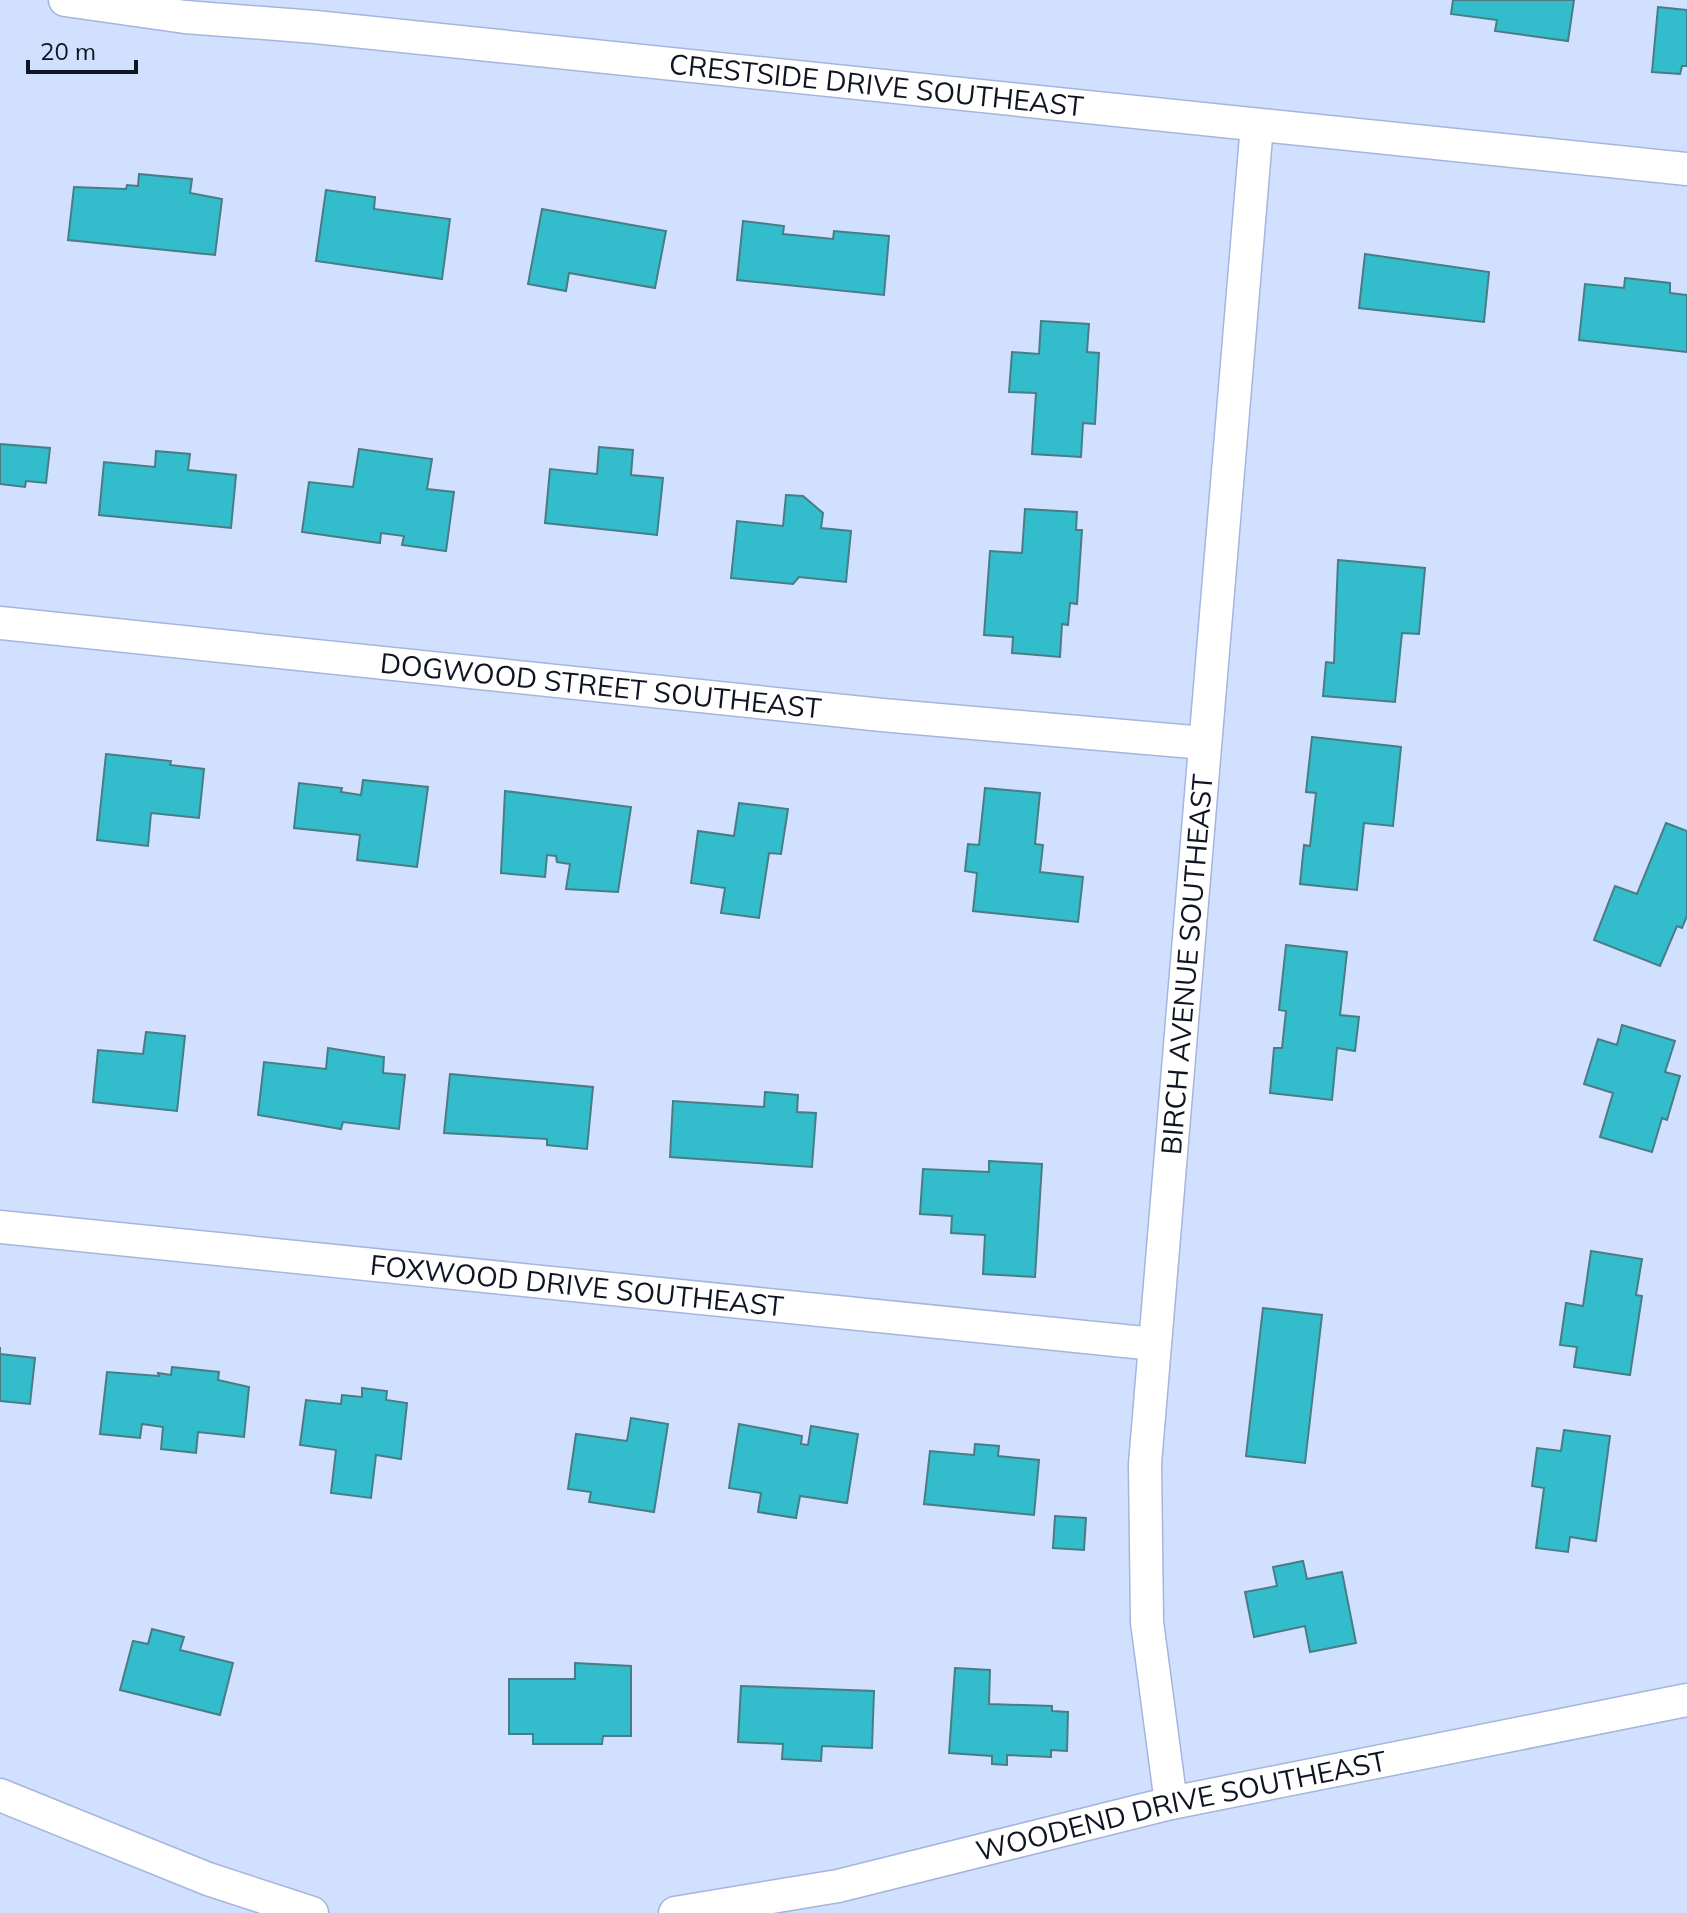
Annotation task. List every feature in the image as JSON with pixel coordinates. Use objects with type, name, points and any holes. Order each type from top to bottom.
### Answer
[{"type":"street","name":"CRESTSIDE DRIVE SOUTHEAST","points":[[65,0],[185,17],[315,27],[1687,169]]},
{"type":"street","name":"BIRCH AVENUE SOUTHEAST","points":[[1171,1803],[1147,1622],[1145,1464],[1257,125]]},
{"type":"street","name":"DOGWOOD STREET SOUTHEAST","points":[[0,623],[882,715],[1204,743]]},
{"type":"street","name":"FOXWOOD DRIVE SOUTHEAST","points":[[0,1227],[1154,1344]]},
{"type":"street","name":"WOODEND DRIVE SOUTHEAST","points":[[675,1913],[838,1886],[1171,1803],[1687,1700]]},
{"type":"street","points":[[0,1795],[208,1879],[312,1913]]},
{"type":"building","points":[[1453,0],[1574,0],[1568,41],[1495,31],[1497,20],[1451,14]]},
{"type":"building","points":[[1658,7],[1687,10],[1687,66],[1682,66],[1680,74],[1652,72]]},
{"type":"building","points":[[139,174],[192,179],[190,193],[222,199],[215,255],[68,240],[74,187],[126,189],[127,185],[138,186]]},
{"type":"building","points":[[326,190],[375,197],[374,209],[450,219],[442,279],[316,261]]},
{"type":"building","points":[[542,209],[666,231],[655,288],[569,273],[566,291],[528,284]]},
{"type":"building","points":[[743,221],[784,226],[783,234],[833,239],[834,231],[889,236],[884,295],[737,280]]},
{"type":"building","points":[[1365,254],[1489,272],[1484,322],[1359,308]]},
{"type":"building","points":[[1625,278],[1670,283],[1670,293],[1687,295],[1687,352],[1579,340],[1585,284],[1624,288]]},
{"type":"building","points":[[1041,321],[1089,324],[1087,352],[1099,353],[1095,424],[1083,423],[1081,457],[1032,454],[1036,393],[1009,392],[1012,352],[1039,354]]},
{"type":"building","points":[[0,444],[50,448],[46,483],[26,481],[25,487],[0,484]]},
{"type":"building","points":[[599,447],[633,450],[631,475],[663,478],[657,535],[545,523],[550,469],[597,474]]},
{"type":"building","points":[[359,449],[432,459],[427,489],[454,492],[446,551],[402,545],[404,536],[381,533],[380,543],[302,532],[309,482],[353,487]]},
{"type":"building","points":[[156,451],[190,454],[188,470],[236,475],[231,528],[99,515],[104,462],[155,467]]},
{"type":"building","points":[[786,495],[803,496],[823,513],[821,528],[851,531],[846,582],[799,577],[793,584],[731,578],[737,521],[783,526]]},
{"type":"building","points":[[1025,509],[1077,512],[1076,530],[1082,530],[1077,604],[1070,603],[1068,625],[1062,624],[1060,657],[1012,653],[1013,637],[984,635],[990,551],[1022,553]]},
{"type":"building","points":[[1338,560],[1425,568],[1419,634],[1402,633],[1395,702],[1323,696],[1326,662],[1334,663]]},
{"type":"building","points":[[1312,737],[1401,747],[1393,826],[1364,823],[1357,890],[1300,884],[1304,845],[1310,846],[1316,793],[1306,792]]},
{"type":"building","points":[[106,754],[171,761],[170,765],[204,769],[199,818],[151,813],[148,846],[97,840]]},
{"type":"building","points":[[363,780],[428,787],[417,867],[357,860],[360,835],[294,828],[299,783],[342,788],[341,792],[361,795]]},
{"type":"building","points":[[985,788],[1040,793],[1035,844],[1043,845],[1040,872],[1083,877],[1078,922],[973,911],[977,873],[965,871],[968,844],[979,845]]},
{"type":"building","points":[[505,791],[631,807],[618,892],[566,889],[570,864],[557,862],[556,856],[547,855],[545,877],[501,873]]},
{"type":"building","points":[[739,803],[788,809],[781,854],[769,853],[759,918],[721,913],[725,888],[691,883],[698,831],[734,836]]},
{"type":"building","points":[[1666,823],[1687,831],[1687,916],[1682,928],[1677,926],[1660,966],[1594,940],[1615,886],[1637,894]]},
{"type":"building","points":[[1286,945],[1347,952],[1340,1015],[1359,1017],[1355,1051],[1337,1048],[1332,1100],[1270,1093],[1274,1048],[1282,1048],[1286,1011],[1279,1010]]},
{"type":"building","points":[[1622,1025],[1675,1041],[1665,1072],[1680,1076],[1667,1120],[1662,1118],[1652,1152],[1600,1137],[1613,1093],[1584,1084],[1598,1039],[1617,1045]]},
{"type":"building","points":[[146,1032],[185,1036],[177,1111],[93,1102],[98,1050],[143,1054]]},
{"type":"building","points":[[328,1048],[384,1057],[383,1073],[405,1075],[399,1129],[343,1122],[341,1129],[258,1115],[264,1062],[326,1069]]},
{"type":"building","points":[[450,1074],[593,1087],[587,1149],[547,1145],[547,1139],[444,1133]]},
{"type":"building","points":[[765,1092],[798,1095],[797,1112],[816,1113],[812,1167],[670,1157],[673,1101],[764,1107]]},
{"type":"building","points":[[989,1161],[1042,1164],[1035,1277],[983,1274],[985,1235],[951,1233],[952,1216],[920,1214],[923,1169],[989,1172]]},
{"type":"building","points":[[1591,1251],[1642,1259],[1636,1295],[1642,1296],[1630,1375],[1574,1367],[1577,1347],[1560,1345],[1566,1303],[1583,1306]]},
{"type":"building","points":[[1263,1308],[1322,1315],[1305,1463],[1246,1456]]},
{"type":"building","points":[[0,1354],[35,1358],[30,1404],[0,1401]]},
{"type":"building","points":[[172,1367],[219,1372],[218,1380],[249,1387],[244,1437],[198,1432],[196,1453],[161,1449],[163,1427],[142,1424],[140,1438],[100,1434],[107,1372],[159,1376],[158,1373],[171,1375]]},
{"type":"building","points":[[362,1388],[387,1391],[386,1400],[407,1403],[401,1459],[376,1455],[371,1498],[331,1493],[336,1450],[300,1445],[306,1400],[341,1404],[342,1395],[362,1397]]},
{"type":"building","points":[[631,1418],[668,1424],[654,1512],[589,1502],[591,1492],[568,1489],[576,1434],[627,1441]]},
{"type":"building","points":[[739,1424],[802,1436],[801,1444],[808,1445],[811,1426],[858,1434],[847,1503],[800,1496],[796,1518],[758,1512],[761,1493],[729,1488]]},
{"type":"building","points":[[1564,1430],[1610,1436],[1596,1541],[1570,1537],[1568,1552],[1536,1548],[1544,1488],[1532,1486],[1537,1448],[1561,1451]]},
{"type":"building","points":[[975,1444],[999,1446],[998,1456],[1039,1460],[1034,1515],[924,1504],[930,1451],[974,1455]]},
{"type":"building","points":[[1055,1516],[1086,1518],[1084,1550],[1053,1548]]},
{"type":"building","points":[[1303,1561],[1307,1579],[1342,1572],[1356,1643],[1310,1652],[1305,1626],[1254,1637],[1245,1592],[1277,1586],[1273,1567]]},
{"type":"building","points":[[152,1629],[184,1637],[180,1650],[233,1663],[220,1715],[120,1690],[133,1641],[148,1644]]},
{"type":"building","points":[[575,1663],[631,1666],[631,1736],[603,1736],[602,1744],[533,1744],[533,1734],[509,1734],[509,1679],[575,1679]]},
{"type":"building","points":[[955,1668],[990,1670],[989,1704],[1052,1706],[1052,1711],[1068,1712],[1067,1751],[1051,1750],[1051,1757],[1007,1755],[1007,1765],[992,1764],[992,1756],[949,1753]]},
{"type":"building","points":[[741,1686],[874,1691],[872,1748],[822,1746],[821,1761],[782,1759],[783,1744],[738,1742]]}]
